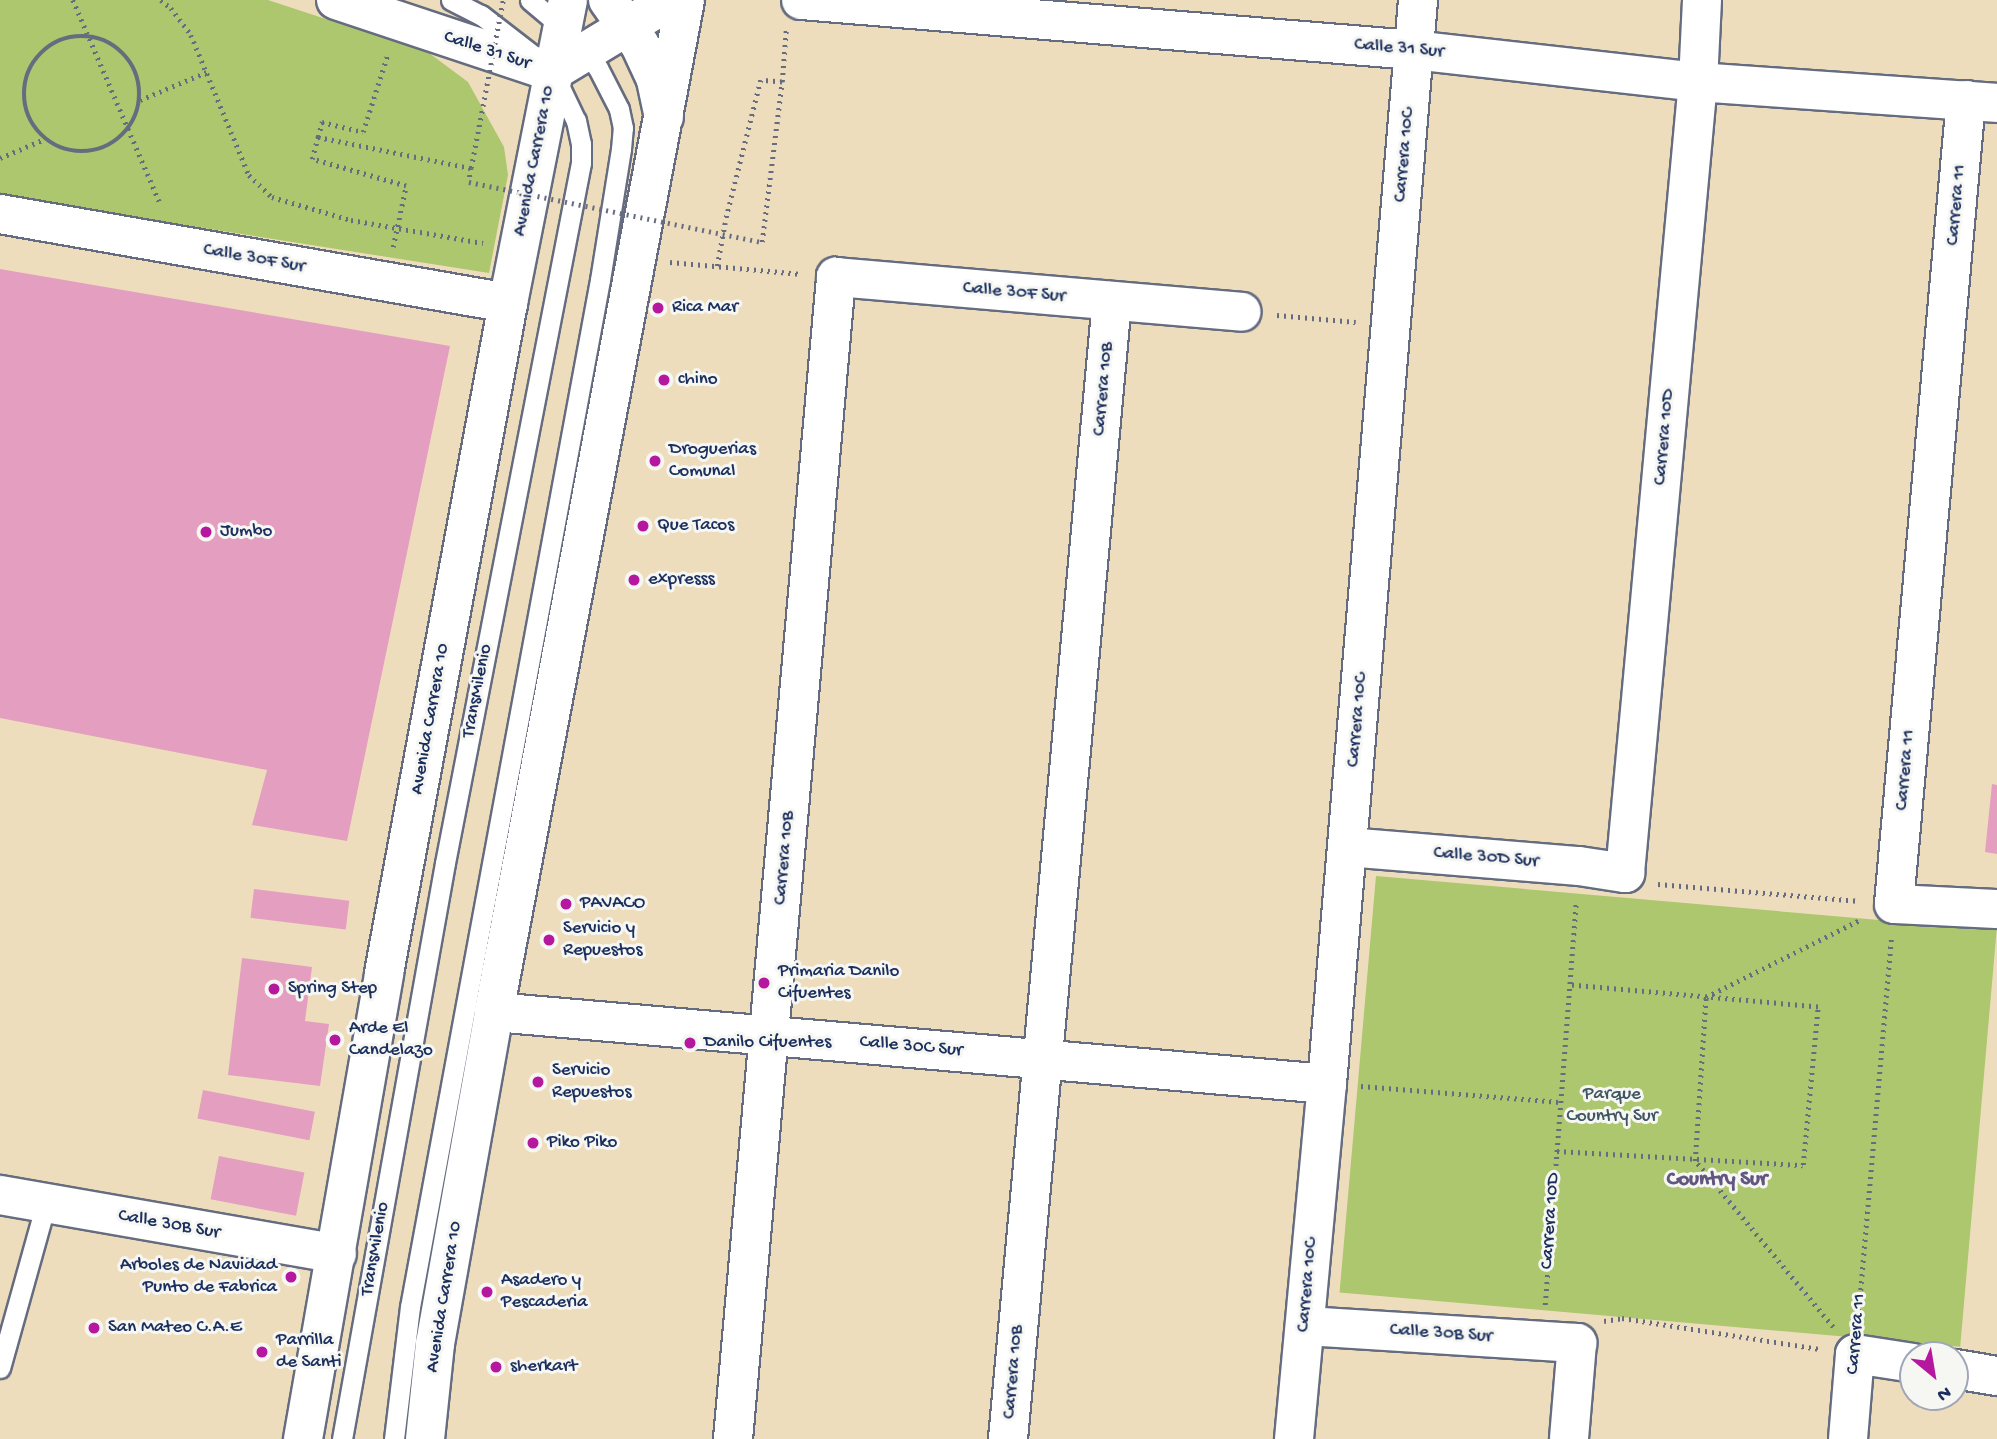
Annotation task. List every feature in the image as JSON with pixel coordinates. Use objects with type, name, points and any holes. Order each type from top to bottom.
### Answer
[{"type":"street","name":"Calle 31 Sur","points":[[337,0],[552,72]]},
{"type":"street","points":[[572,26],[671,0]]},
{"type":"street","name":"Avenida Carrera 10","points":[[425,1439],[435,1344],[494,1012],[685,0]]},
{"type":"street","name":"Calle 31 Sur","points":[[801,0],[1413,50],[1698,82],[1982,102]]},
{"type":"street","name":"Carrera 10C","points":[[1294,1439],[1327,1084],[1418,0]]},
{"type":"street","name":"Carrera 10D","points":[[1625,873],[1698,82],[1702,0]]},
{"type":"street","points":[[619,13],[656,80],[664,117]]},
{"type":"street","name":"Avenida Carrera 10","points":[[303,1439],[384,972],[508,303],[552,72],[572,26]]},
{"type":"street","name":"Carrera 11","points":[[1895,904],[1982,102]]},
{"type":"street","name":"Calle 30F Sur","points":[[0,214],[508,303]]},
{"type":"street","name":"Calle 30F Sur","points":[[836,277],[1241,312]]},
{"type":"street","name":"Carrera 10B","points":[[733,1439],[836,277]]},
{"type":"street","name":"Carrera 10B","points":[[1008,1439],[1112,301]]},
{"type":"street","name":"Calle 30D Sur","points":[[1347,847],[1579,866],[1625,873]]},
{"type":"street","points":[[1895,904],[1997,909]]},
{"type":"street","name":"Calle 30C Sur","points":[[494,1012],[1327,1084]]},
{"type":"street","name":"Calle 30B Sur","points":[[0,1195],[337,1254]]},
{"type":"street","name":"Calle 30B Sur","points":[[1305,1326],[1560,1342]]},
{"type":"street","points":[[1560,1342],[1569,1439]]},
{"type":"street","points":[[1855,1354],[1899,1361]]},
{"type":"street","name":"Carrera 11","points":[[1848,1439],[1855,1354]]},
{"type":"street","points":[[1969,1371],[1997,1376]]},
{"type":"lane","name":"TransMilenio","points":[[342,1439],[445,863],[581,163],[581,144],[576,121],[552,72],[518,42],[481,15],[451,0]]},
{"type":"lane","points":[[394,1439],[410,1307],[595,307],[623,128],[619,110],[598,68],[572,26],[530,0]]},
{"type":"lane","points":[[0,1368],[46,1203]]},
{"type":"path","points":[[73,0],[165,212]]},
{"type":"path","points":[[160,0],[171,8],[191,35],[249,175],[272,197],[312,211],[485,243]]},
{"type":"path","points":[[503,0],[469,182],[762,242],[785,44]]},
{"type":"path","points":[[89,37],[116,45],[129,59],[138,75],[140,100],[138,113],[129,129],[114,144],[95,151],[76,153],[46,139],[30,120],[24,101],[25,82],[32,65],[44,49],[61,40],[89,37]]},
{"type":"path","points":[[388,53],[363,132],[322,122],[312,159],[406,186],[392,250]]},
{"type":"path","points":[[140,100],[207,72]]},
{"type":"path","points":[[717,266],[725,223],[761,80],[782,82]]},
{"type":"path","points":[[318,137],[471,168]]},
{"type":"path","points":[[0,158],[46,139]]},
{"type":"path","points":[[638,259],[836,277]]},
{"type":"path","points":[[1241,312],[1391,325]]},
{"type":"path","name":"Carrera 10D","points":[[1560,1342],[1557,1151],[1579,866]]},
{"type":"path","points":[[1625,873],[1662,886],[1895,904]]},
{"type":"path","points":[[1706,998],[1895,904]]},
{"type":"path","name":"Carrera 11","points":[[1855,1354],[1895,904]]},
{"type":"path","points":[[1557,1151],[1695,1161],[1803,1165],[1818,1007],[1571,985]]},
{"type":"path","points":[[1706,998],[1695,1161],[1855,1354]]},
{"type":"path","points":[[1327,1084],[1559,1102]]},
{"type":"path","points":[[1560,1342],[1597,1322],[1622,1318],[1855,1354]]},
{"type":"green space","points":[[0,0],[268,0],[429,53],[468,82],[504,147],[508,175],[489,273],[0,196]]},
{"type":"green space","name":"Parque Country Sur","points":[[1376,876],[1997,930],[1961,1341],[1899,1341],[1340,1292]]},
{"type":"building","name":"Jumbo","points":[[0,269],[450,346],[347,841],[252,825],[267,770],[0,718]]},
{"type":"building","points":[[1992,784],[1997,785],[1997,854],[1985,852]]},
{"type":"building","points":[[254,889],[349,901],[346,929],[250,918]]},
{"type":"building","points":[[242,958],[312,967],[305,1021],[329,1024],[320,1086],[228,1075]]},
{"type":"building","points":[[203,1090],[315,1112],[309,1140],[197,1118]]},
{"type":"building","points":[[219,1156],[304,1173],[296,1216],[211,1199]]},
{"type":"place","name":"Rica Mar","points":[[658,308]]},
{"type":"place","name":"chino","points":[[664,380]]},
{"type":"place","name":"Droguerias Comunal","points":[[655,461]]},
{"type":"place","name":"Que Tacos","points":[[643,526]]},
{"type":"place","name":"Jumbo","points":[[206,532]]},
{"type":"place","name":"expresss","points":[[634,580]]},
{"type":"place","name":"PAVACO","points":[[566,904]]},
{"type":"place","name":"Servicio y Repuestos","points":[[549,940]]},
{"type":"place","name":"Primaria Danilo Cifuentes","points":[[764,983]]},
{"type":"place","name":"Spring Step","points":[[274,989]]},
{"type":"place","name":"Arde El Candelazo","points":[[335,1040]]},
{"type":"place","name":"Danilo Cifuentes","points":[[690,1043]]},
{"type":"place","name":"Servicio Repuestos","points":[[538,1082]]},
{"type":"place","name":"Piko Piko","points":[[533,1143]]},
{"type":"place","name":"Arboles de Navidad Punto de Fabrica","points":[[291,1277]]},
{"type":"place","name":"Asadero y Pescaderia","points":[[487,1292]]},
{"type":"place","name":"San Mateo C.A.E","points":[[94,1328]]},
{"type":"place","name":"Parrilla de Santi","points":[[262,1352]]},
{"type":"place","name":"sherkart","points":[[496,1367]]},
{"type":"district","name":"Country Sur","points":[[1717,1181]]}]
